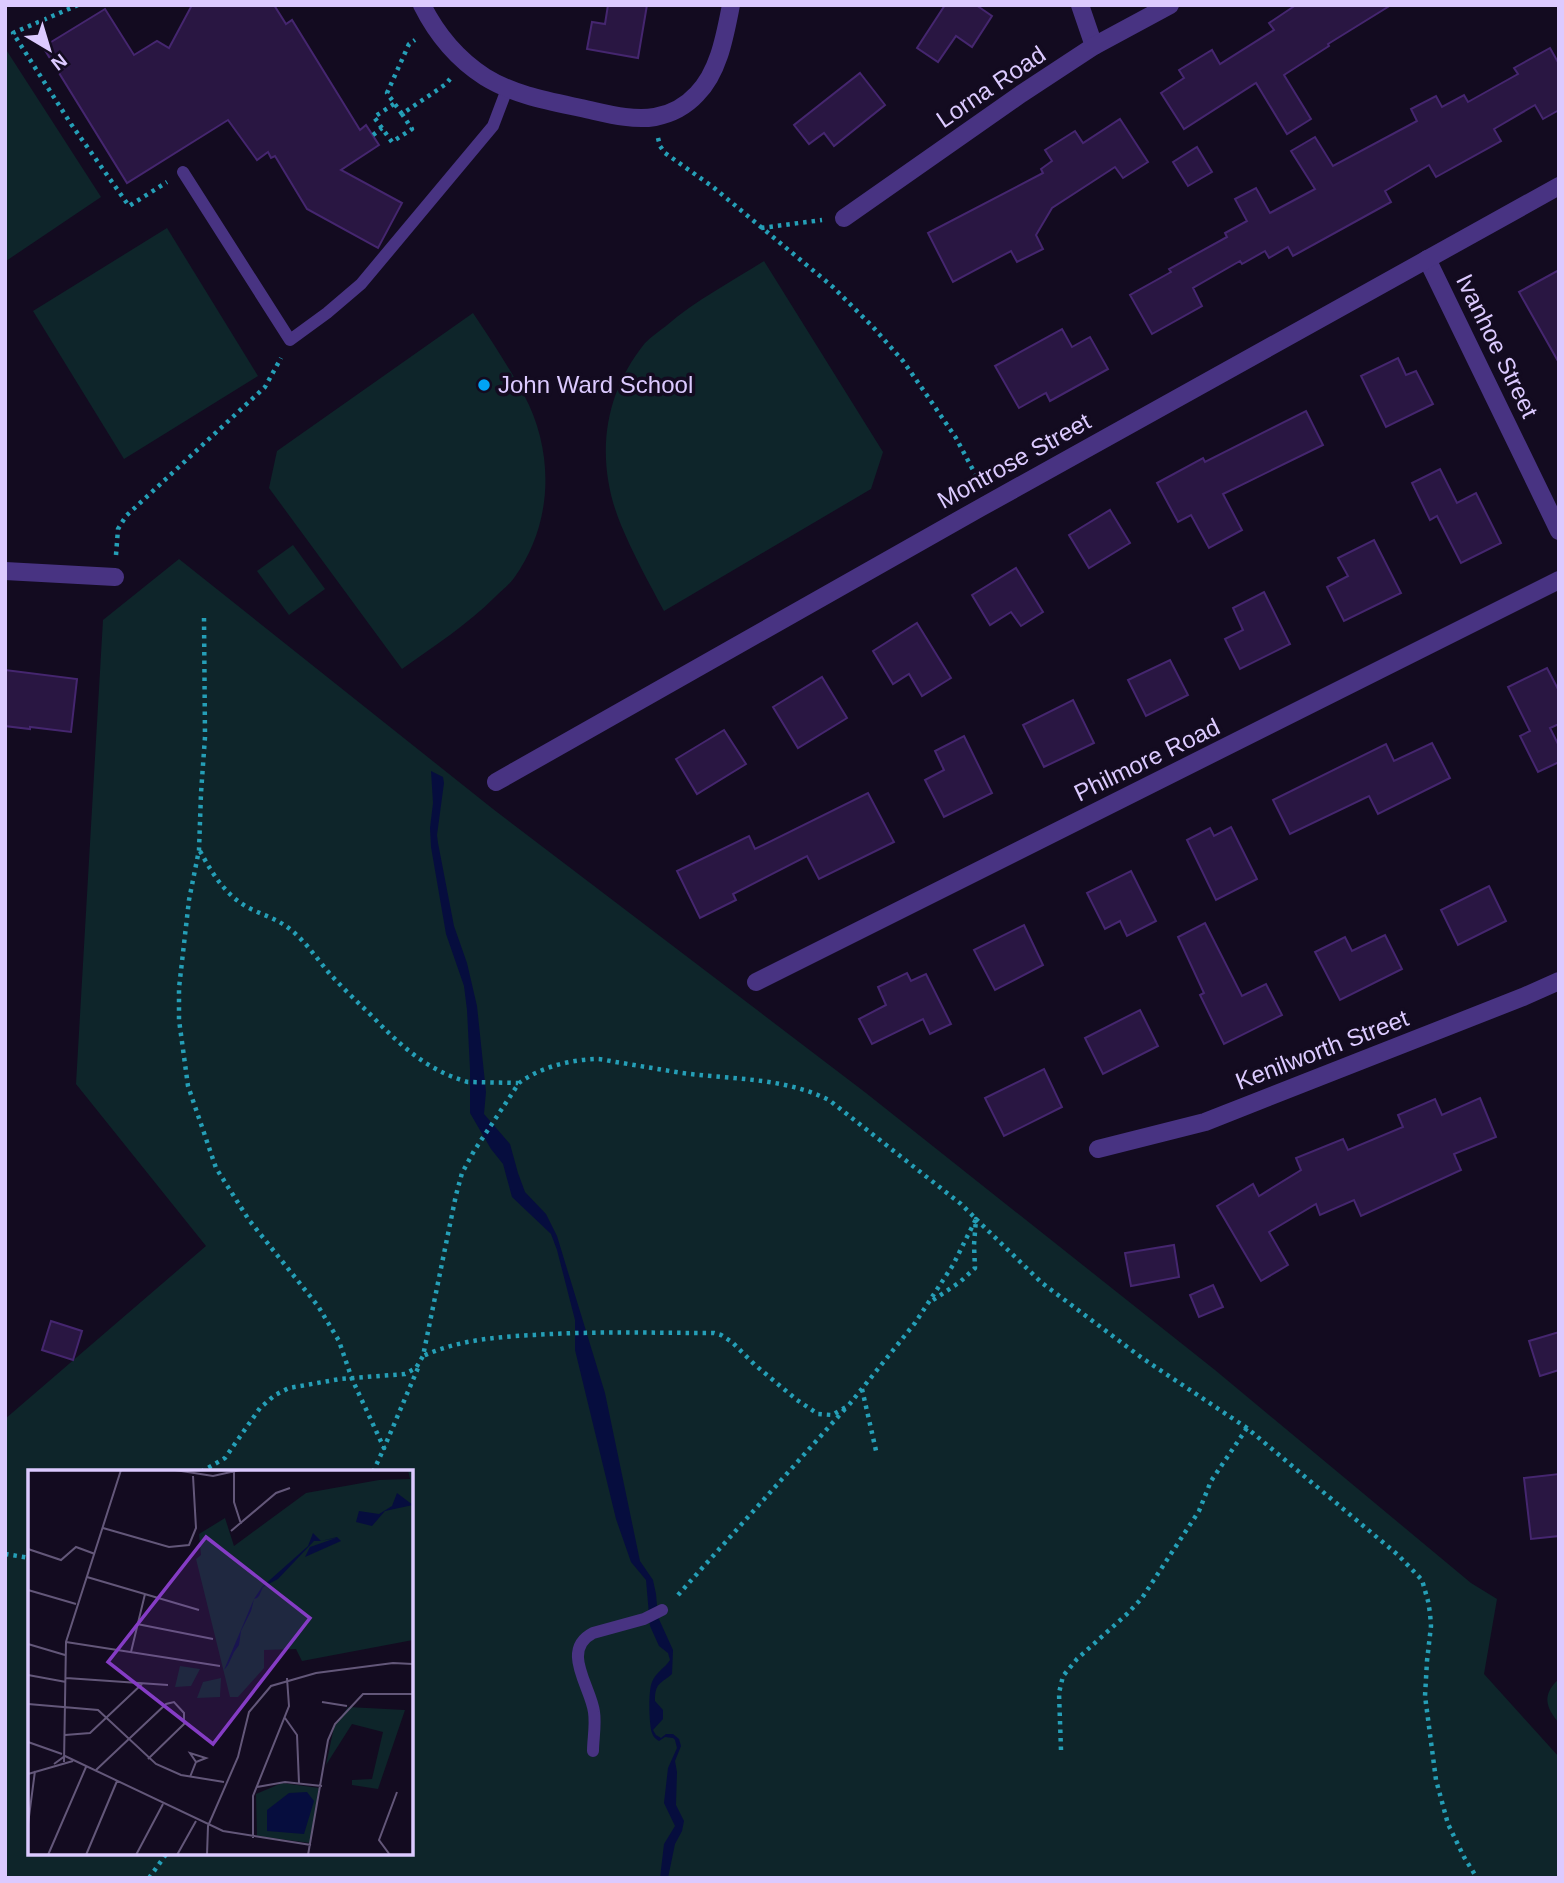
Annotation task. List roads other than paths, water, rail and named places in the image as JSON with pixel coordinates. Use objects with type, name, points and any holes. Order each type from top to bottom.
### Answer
[{"type":"street","points":[[422,5],[451,50],[484,76],[507,89],[531,97],[629,117],[653,117],[677,110],[699,93],[714,69],[731,5]]},
{"type":"street","points":[[1080,5],[1094,46]]},
{"type":"street","name":"Lorna Road","points":[[844,218],[1094,46],[1170,5]]},
{"type":"street","name":"Montrose Street","points":[[496,782],[991,502],[1559,186]]},
{"type":"street","name":"Ivanhoe Street","points":[[1427,259],[1559,531]]},
{"type":"street","points":[[5,571],[115,577]]},
{"type":"street","name":"Philmore Road","points":[[756,982],[1559,580]]},
{"type":"street","name":"Kenilworth Street","points":[[1098,1149],[1205,1122],[1512,1002],[1559,981]]},
{"type":"lane","points":[[183,172],[290,340],[362,284],[493,126],[507,89]]},
{"type":"lane","points":[[593,1751],[594,1713],[578,1663],[581,1643],[593,1633],[644,1619],[662,1610]]},
{"type":"place","name":"John Ward School","points":[[484,385]]}]
